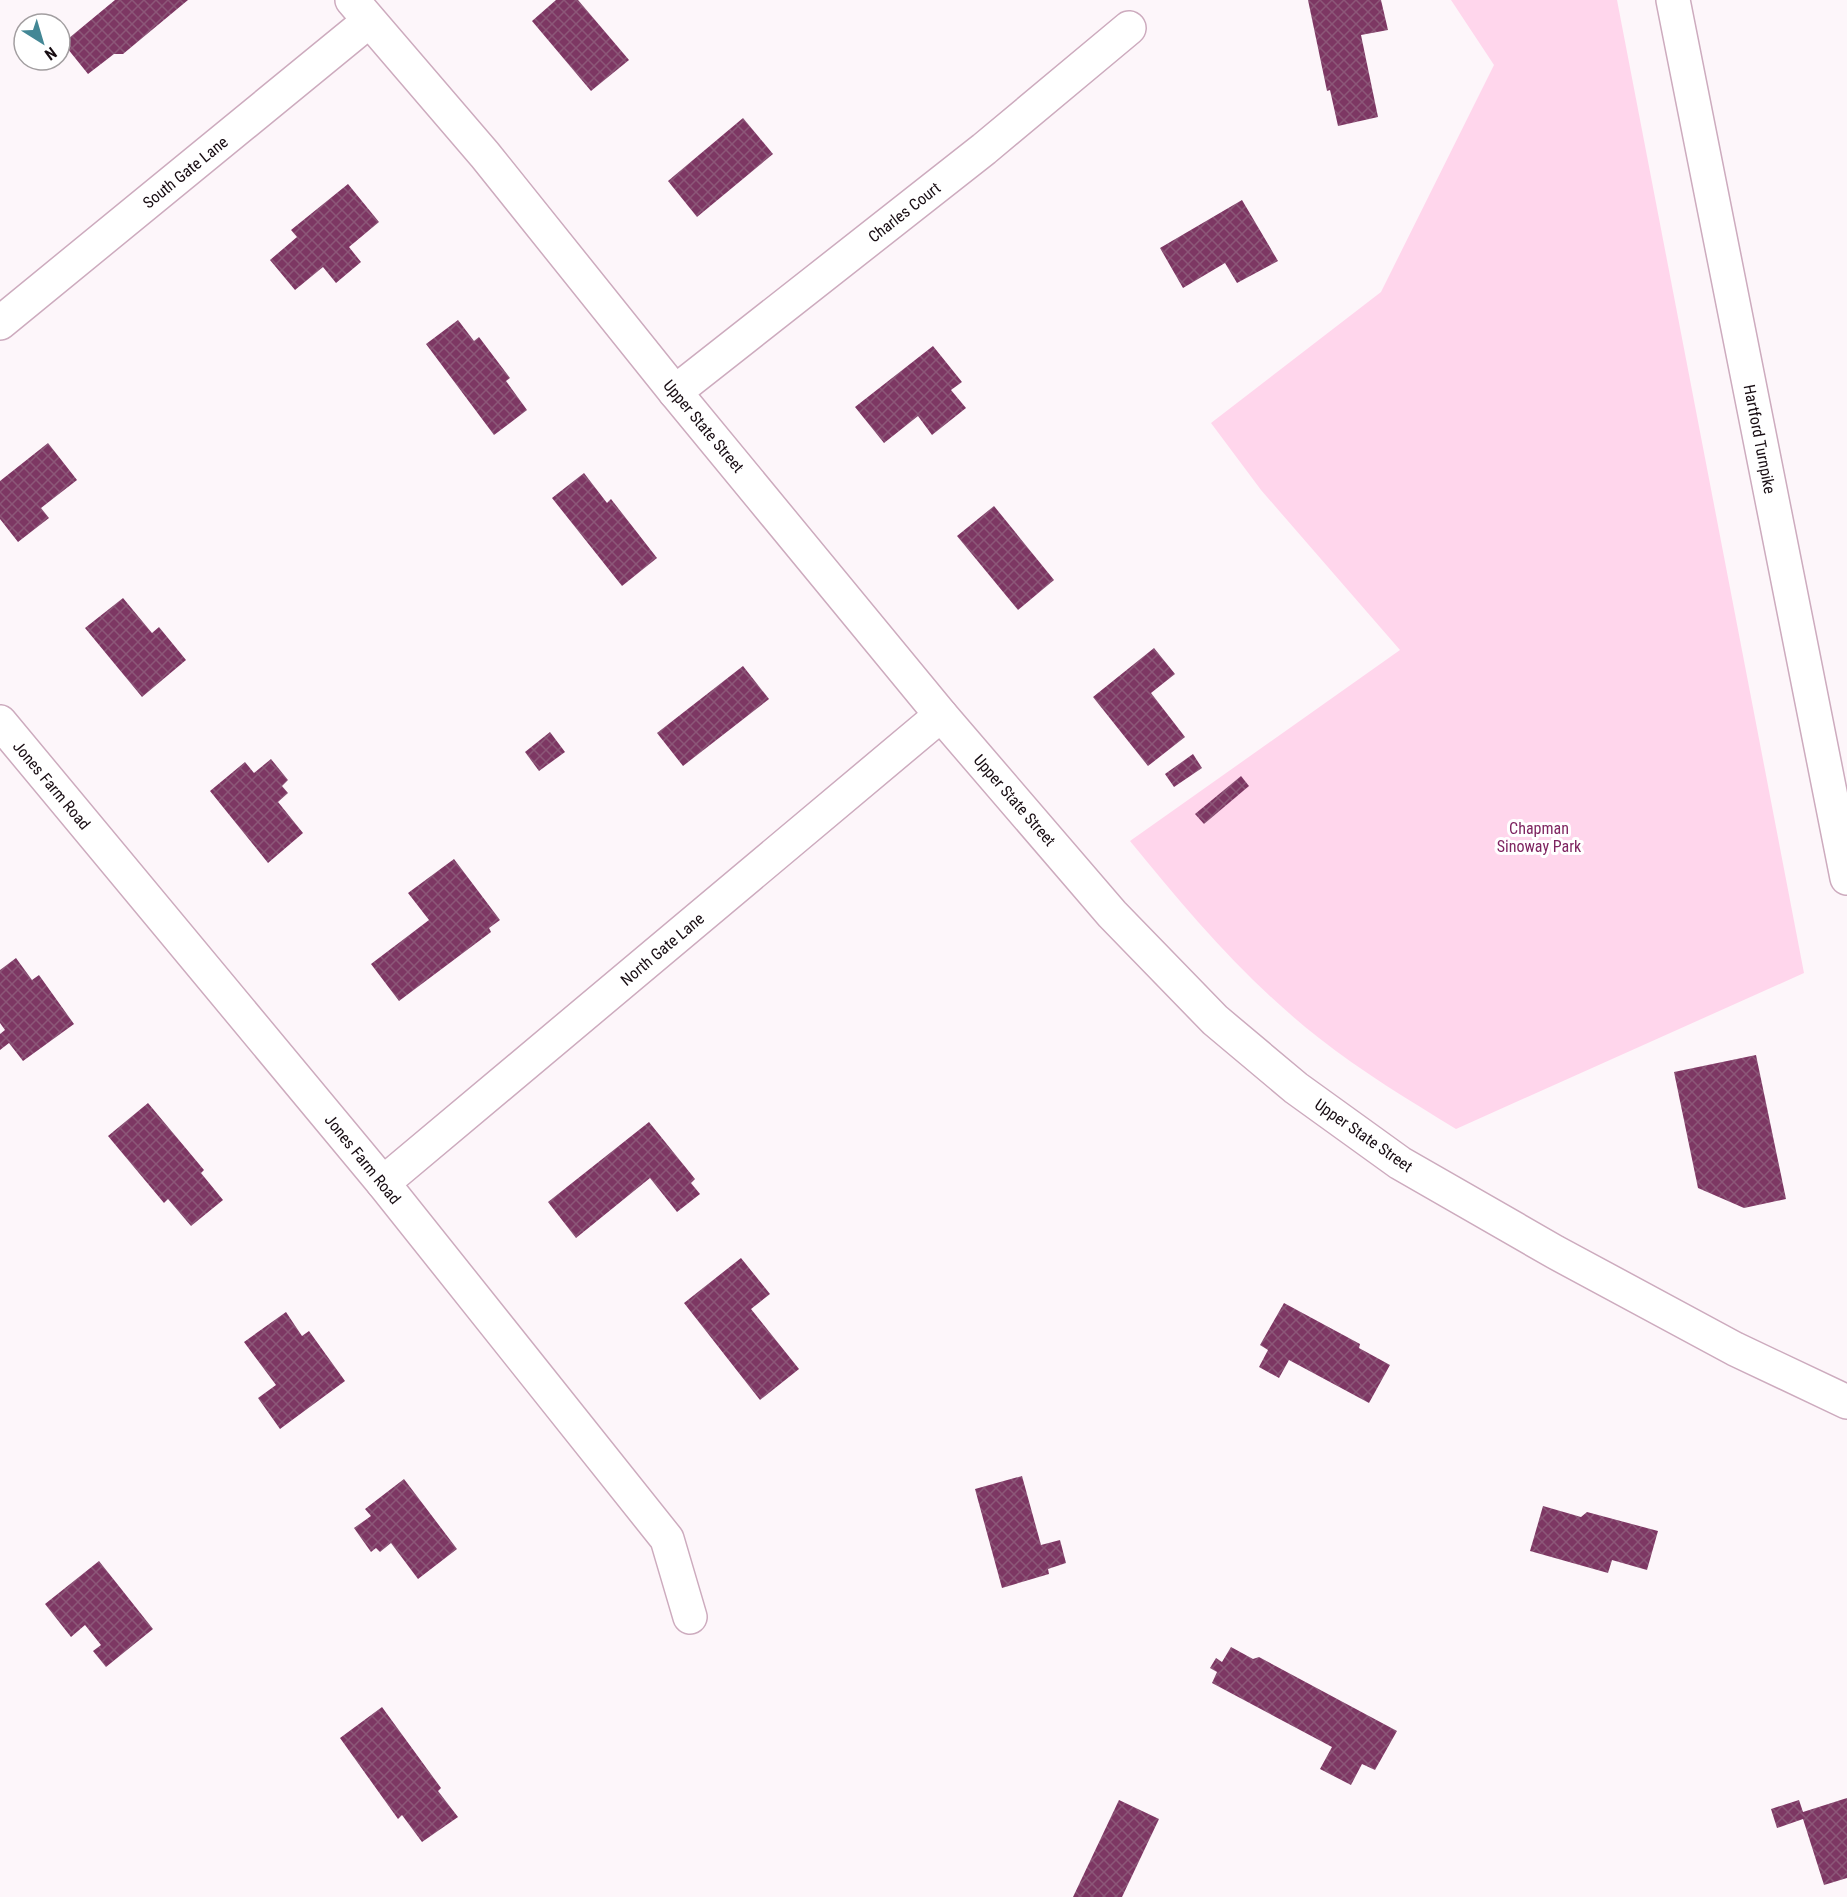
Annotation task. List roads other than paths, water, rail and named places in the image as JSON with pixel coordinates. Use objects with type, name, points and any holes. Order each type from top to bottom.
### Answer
[{"type":"street","name":"Hartford Turnpike","points":[[1673,0],[1847,878]]},
{"type":"street","name":"South Gate Lane","points":[[0,323],[361,10]]},
{"type":"street","name":"Upper State Street","points":[[361,10],[485,154],[675,392],[942,715],[1112,914],[1215,1020],[1296,1088],[1400,1163],[1545,1246],[1735,1349],[1847,1402]]},
{"type":"street","name":"Charles Court","points":[[675,392],[984,149],[1129,28]]},
{"type":"street","name":"North Gate Lane","points":[[383,1183],[942,715]]},
{"type":"street","name":"Jones Farm Road","points":[[0,722],[383,1183],[666,1539],[690,1617]]},
{"type":"park label","name":"Chapman Sinoway Park","points":[[1539,837]]}]
